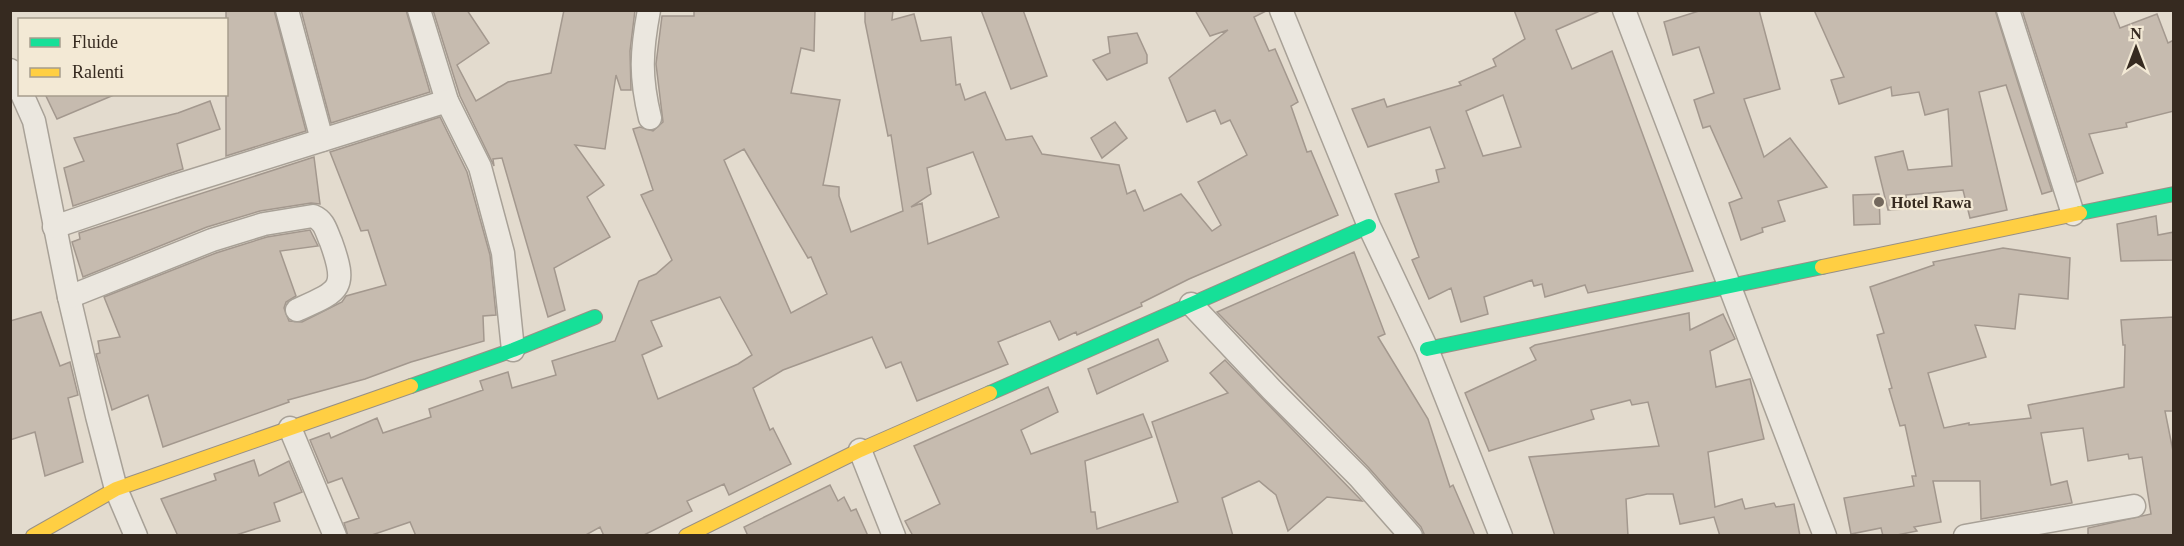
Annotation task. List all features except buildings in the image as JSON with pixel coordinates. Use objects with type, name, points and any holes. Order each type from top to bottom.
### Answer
[{"type":"street","points":[[287,10],[322,140]]},
{"type":"street","points":[[419,10],[447,101],[480,167],[503,253],[513,350]]},
{"type":"street","points":[[649,10],[642,59],[642,83],[650,118]]},
{"type":"street","points":[[1281,10],[1370,226],[1427,349],[1501,536]]},
{"type":"street","points":[[1624,10],[1825,536]]},
{"type":"street","points":[[2008,10],[2073,214]]},
{"type":"street","points":[[10,70],[18,86]]},
{"type":"street","points":[[23,96],[34,121],[69,297],[116,489],[136,536]]},
{"type":"street","points":[[54,227],[447,101]]},
{"type":"street","points":[[1427,349],[2174,194]]},
{"type":"street","points":[[69,297],[212,240],[264,224],[313,216],[323,223],[341,269],[340,281],[327,297],[297,310]]},
{"type":"street","points":[[686,536],[860,450],[1370,226]]},
{"type":"street","points":[[1191,304],[1272,390],[1359,477],[1411,536]]},
{"type":"street","points":[[33,536],[116,489],[513,350],[595,317]]},
{"type":"street","points":[[290,428],[334,536]]},
{"type":"street","points":[[860,450],[894,536]]},
{"type":"street","points":[[1965,536],[2134,506]]},
{"type":"traffic: fast","points":[[2080,213],[2174,194]]},
{"type":"traffic: fast","points":[[990,393],[1369,226]]},
{"type":"traffic: fast","points":[[1427,349],[1822,267]]},
{"type":"traffic: fast","points":[[411,386],[513,350],[595,317]]},
{"type":"traffic: slow","points":[[1822,267],[2080,213]]},
{"type":"traffic: slow","points":[[33,536],[116,489],[411,386]]},
{"type":"traffic: slow","points":[[686,536],[860,450],[990,393]]},
{"type":"place","name":"Hotel Rawa","points":[[1879,202]]}]
